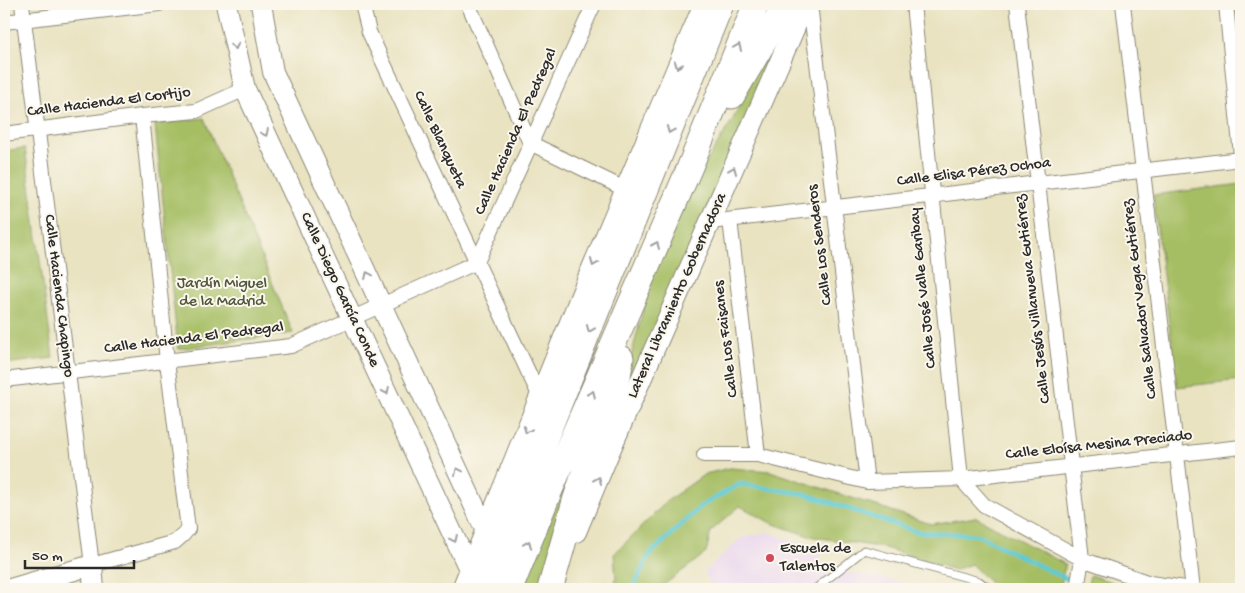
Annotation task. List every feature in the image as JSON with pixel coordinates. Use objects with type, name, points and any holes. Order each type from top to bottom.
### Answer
[{"type":"highway","points":[[472,583],[634,194],[721,4]]},
{"type":"highway","points":[[510,589],[547,497],[689,169],[756,4]]},
{"type":"highway","points":[[689,169],[786,4]]},
{"type":"highway","points":[[551,589],[576,498],[618,376],[634,296]]},
{"type":"street","name":"Calle Hacienda Chapingo","points":[[22,4],[94,589]]},
{"type":"street","points":[[4,22],[159,4]]},
{"type":"street","name":"Calle Diego García Conde","points":[[226,4],[245,89],[472,583]]},
{"type":"street","name":"Calle Diego García Conde","points":[[261,4],[273,72],[486,531]]},
{"type":"street","name":"Calle Blanqueta","points":[[362,4],[369,32],[540,397]]},
{"type":"street","points":[[468,4],[530,142],[634,194]]},
{"type":"street","name":"Calle Hacienda El Pedregal","points":[[4,380],[291,346],[477,262],[594,4]]},
{"type":"street","points":[[472,583],[486,531],[540,397],[634,194],[704,4]]},
{"type":"street","name":"Lateral Libramiento Gobernadora","points":[[551,589],[612,447],[720,221],[805,4]]},
{"type":"street","name":"Calle Los Senderos","points":[[810,4],[867,482]]},
{"type":"street","name":"Calle José Valle Garibay","points":[[913,4],[961,479]]},
{"type":"street","name":"Calle Jesús Villanueva Gutiérrez","points":[[1017,4],[1081,564],[1077,589]]},
{"type":"street","name":"Calle Salvador Vega Gutiérrez","points":[[1123,4],[1192,589]]},
{"type":"street","points":[[1226,4],[1241,155]]},
{"type":"street","name":"Calle Hacienda El Cortijo","points":[[4,134],[196,111],[245,89]]},
{"type":"street","points":[[10,589],[175,542],[188,529],[167,361],[142,116]]},
{"type":"street","name":"Calle Elisa Pérez Ochoa","points":[[720,221],[1241,159]]},
{"type":"street","name":"Calle Los Faisanes","points":[[720,221],[758,455]]},
{"type":"street","name":"Calle Eloísa Mesina Preciado","points":[[704,455],[758,455],[867,482],[961,479],[1241,447]]},
{"type":"street","points":[[961,479],[984,505],[1081,564],[1150,582],[1192,589]]},
{"type":"lane","points":[[815,589],[864,550],[979,581],[990,589]]},
{"type":"shaded area","name":"Escuela de Talentos","points":[[768,532],[822,550],[819,567],[940,589],[713,589],[704,572],[741,538]]},
{"type":"green space","points":[[1234,4],[1241,4],[1241,64]]},
{"type":"green space","points":[[772,44],[775,49],[607,443],[654,268],[691,187],[733,119],[766,45]]},
{"type":"green space","name":"Jardín Miguel de la Madrid","points":[[204,118],[293,333],[178,349],[155,124]]},
{"type":"green space","points":[[25,148],[53,358],[4,364],[4,151]]},
{"type":"green space","points":[[1241,184],[1241,380],[1177,387],[1153,195]]},
{"type":"green space","points":[[583,439],[542,589],[523,589]]},
{"type":"green space","points":[[730,468],[770,471],[931,524],[976,517],[1065,564],[1060,589],[1005,589],[988,581],[971,564],[955,570],[885,548],[809,536],[771,523],[740,506],[711,531],[706,553],[665,584],[649,589],[614,589],[616,578],[614,554],[667,501],[705,474]]},
{"type":"green space","points":[[1090,575],[1132,589],[1087,589]]},
{"type":"waterway","points":[[632,589],[650,554],[701,506],[740,484],[805,494],[918,532],[978,535],[1054,573],[1091,589]]},
{"type":"waterway","points":[[377,589],[387,589]]},
{"type":"place","name":"Escuela de Talentos","points":[[770,558]]}]
